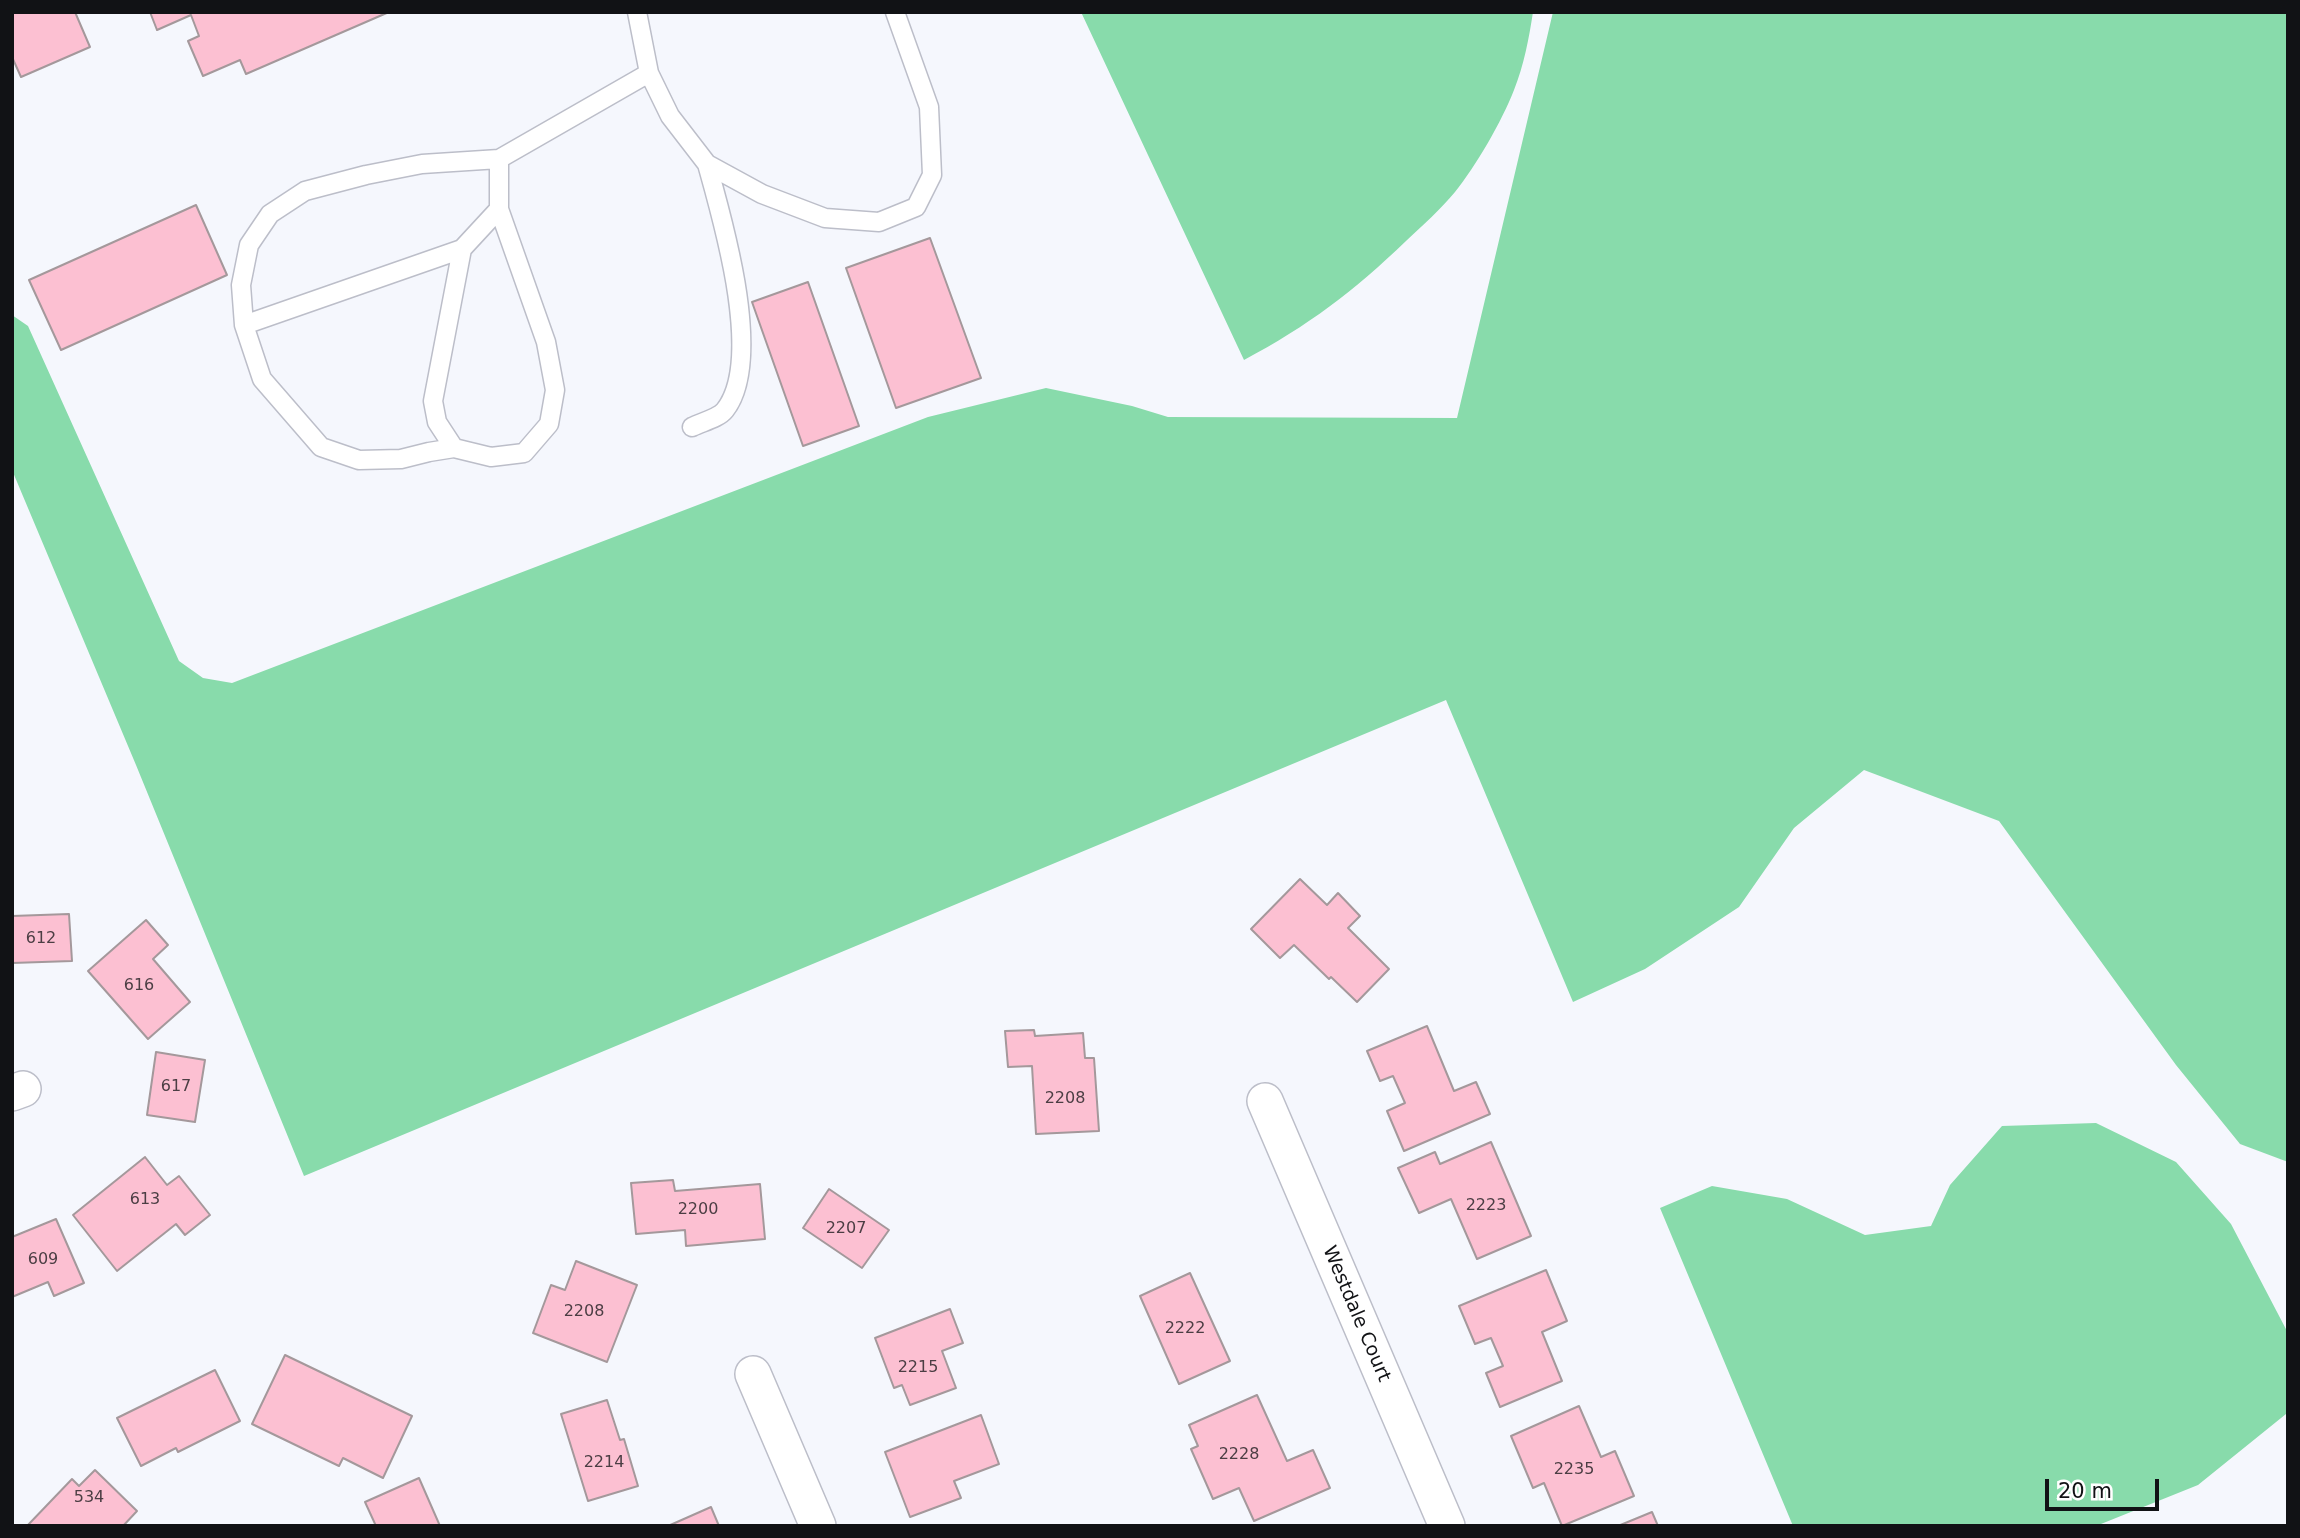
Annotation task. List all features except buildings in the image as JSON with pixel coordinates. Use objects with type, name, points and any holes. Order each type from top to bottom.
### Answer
[{"type":"street","name":"Westdale Court","points":[[1265,1101],[1447,1526]]},
{"type":"street","points":[[753,1374],[818,1526]]},
{"type":"lane","points":[[637,12],[649,73],[670,117],[707,164],[762,194],[825,218],[879,222],[916,207],[932,175],[929,107],[895,12]]},
{"type":"lane","points":[[499,159],[499,209],[546,342],[555,390],[549,424],[524,453],[491,457],[454,448],[401,459],[359,460],[321,447],[262,379],[244,325],[241,285],[249,245],[270,214],[305,191],[366,175],[422,164],[499,159],[649,73]]},
{"type":"lane","points":[[692,427],[724,412],[736,392],[742,360],[738,301],[707,164]]},
{"type":"lane","points":[[244,325],[462,249],[499,209]]},
{"type":"lane","points":[[454,448],[437,422],[433,401],[462,249]]},
{"type":"green space","points":[[1081,12],[1533,12],[1518,81],[1509,102],[1480,156],[1455,192],[1419,229],[1349,292],[1310,321],[1244,360]]},
{"type":"green space","points":[[1553,12],[2288,12],[2288,1162],[2240,1144],[2176,1065],[1999,821],[1864,770],[1794,828],[1739,907],[1645,969],[1573,1002],[1446,700],[304,1176],[12,470],[12,315],[28,326],[179,661],[203,678],[232,683],[928,417],[1046,388],[1132,406],[1168,417],[1457,418]]},
{"type":"green space","points":[[2096,1123],[2176,1162],[2231,1224],[2288,1333],[2286,1414],[2198,1485],[2096,1526],[1793,1526],[1660,1208],[1712,1186],[1787,1199],[1865,1235],[1931,1226],[1950,1185],[2002,1126]]}]
